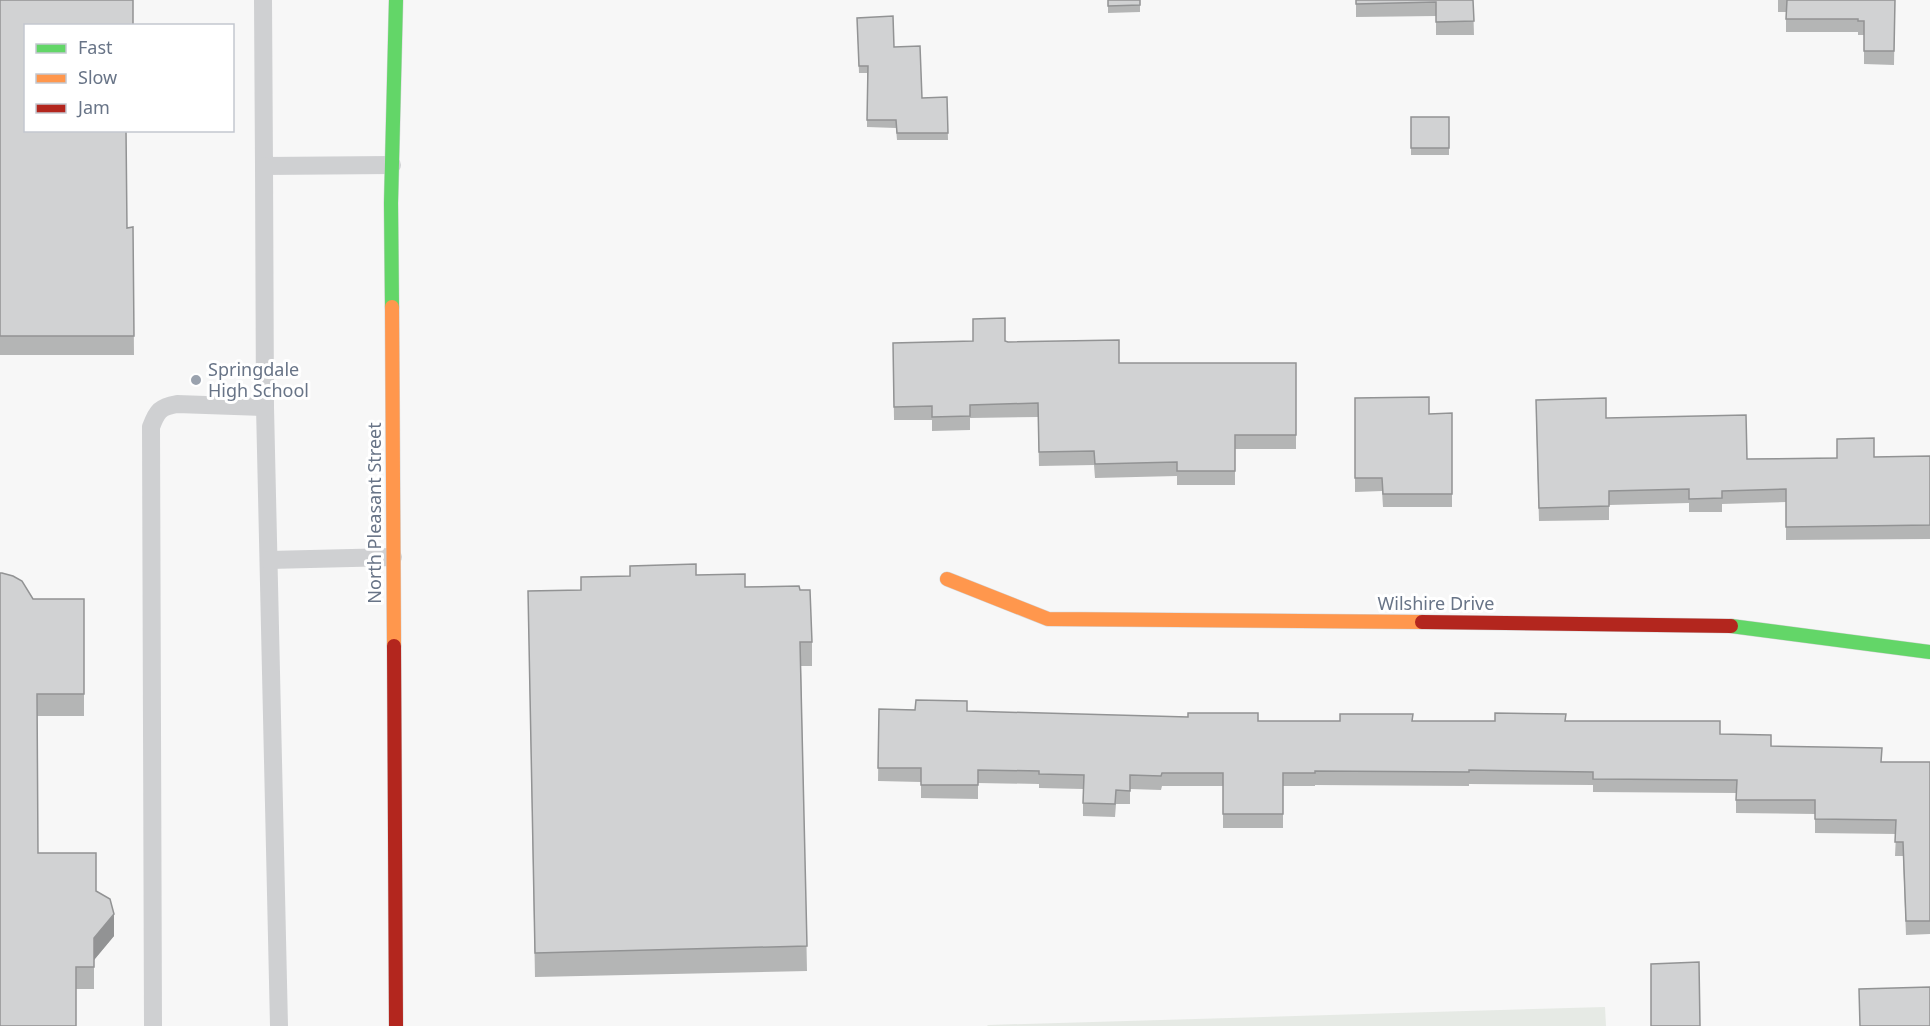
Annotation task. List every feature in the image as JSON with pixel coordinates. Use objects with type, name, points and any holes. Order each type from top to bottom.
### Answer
[{"type":"street","name":"North Pleasant Street","points":[[396,0],[391,215],[396,1026]]},
{"type":"street","name":"Wilshire Drive","points":[[947,579],[1048,619],[1726,625],[1930,652]]},
{"type":"lane","points":[[263,0],[265,407],[279,1026]]},
{"type":"lane","points":[[264,166],[392,165]]},
{"type":"lane","points":[[153,1026],[151,427],[156,413],[167,406],[177,404],[265,407]]},
{"type":"lane","points":[[269,560],[393,557]]},
{"type":"shaded area","points":[[1605,1007],[1606,1026],[987,1026],[988,1025]]},
{"type":"building","points":[[0,0],[133,0],[133,24],[24,24],[24,132],[126,132],[127,228],[133,227],[134,336],[0,336]]},
{"type":"building","points":[[1108,0],[1140,0],[1140,5],[1108,6]]},
{"type":"building","points":[[1356,0],[1473,0],[1474,21],[1436,22],[1436,2],[1356,4]]},
{"type":"building","points":[[1787,0],[1895,0],[1894,51],[1864,51],[1864,21],[1858,21],[1858,19],[1786,19]]},
{"type":"building","points":[[893,16],[894,47],[920,46],[922,98],[947,97],[948,133],[897,133],[896,120],[867,120],[868,66],[859,66],[857,18]]},
{"type":"building","points":[[1411,117],[1449,117],[1449,148],[1411,148]]},
{"type":"building","points":[[1005,318],[1005,341],[1008,342],[1119,340],[1119,363],[1296,363],[1296,435],[1235,435],[1235,471],[1177,471],[1177,462],[1095,464],[1094,451],[1039,452],[1038,403],[970,405],[970,416],[932,417],[932,406],[894,407],[893,343],[973,341],[973,319]]},
{"type":"building","points":[[1429,397],[1429,414],[1452,413],[1452,494],[1383,494],[1382,478],[1355,478],[1355,398]]},
{"type":"building","points":[[1606,398],[1606,418],[1746,415],[1747,459],[1837,458],[1837,439],[1874,438],[1874,457],[1930,456],[1930,525],[1786,527],[1786,489],[1722,491],[1722,498],[1689,499],[1689,489],[1609,491],[1609,506],[1539,508],[1536,400]]},
{"type":"building","points":[[696,564],[696,575],[745,574],[745,587],[799,586],[800,590],[810,590],[812,642],[800,642],[807,946],[535,953],[528,591],[581,590],[581,577],[630,576],[630,566]]},
{"type":"building","points":[[0,573],[22,581],[33,599],[84,599],[84,694],[37,694],[38,853],[96,853],[96,891],[110,899],[114,914],[94,938],[94,967],[76,967],[76,1026],[0,1026]]},
{"type":"building","points":[[916,700],[967,701],[967,711],[1188,717],[1188,713],[1258,713],[1258,721],[1340,721],[1340,714],[1413,714],[1412,721],[1495,721],[1495,713],[1566,714],[1565,721],[1720,721],[1720,734],[1771,735],[1771,746],[1882,748],[1881,762],[1930,762],[1930,921],[1906,921],[1903,842],[1895,842],[1896,820],[1815,819],[1815,800],[1736,800],[1737,780],[1593,779],[1593,772],[1469,770],[1469,772],[1315,771],[1315,773],[1283,773],[1283,814],[1223,814],[1223,773],[1162,773],[1161,776],[1130,775],[1130,791],[1116,790],[1115,804],[1083,803],[1084,775],[1039,774],[1039,771],[978,770],[978,785],[921,785],[921,768],[878,768],[879,709],[915,710]]},
{"type":"building","points":[[1699,962],[1700,1026],[1651,1026],[1651,964]]},
{"type":"building","points":[[1930,987],[1930,1026],[1860,1026],[1859,989]]},
{"type":"traffic: fast","points":[[392,307],[391,203],[396,0]]},
{"type":"traffic: fast","points":[[1731,626],[1930,652]]},
{"type":"traffic: slow","points":[[392,307],[394,646]]},
{"type":"traffic: slow","points":[[947,579],[1048,619],[1422,622]]},
{"type":"traffic: jam","points":[[1422,622],[1731,626]]},
{"type":"traffic: jam","points":[[394,646],[396,1026]]},
{"type":"place","name":"Springdale High School","points":[[196,380]]}]
